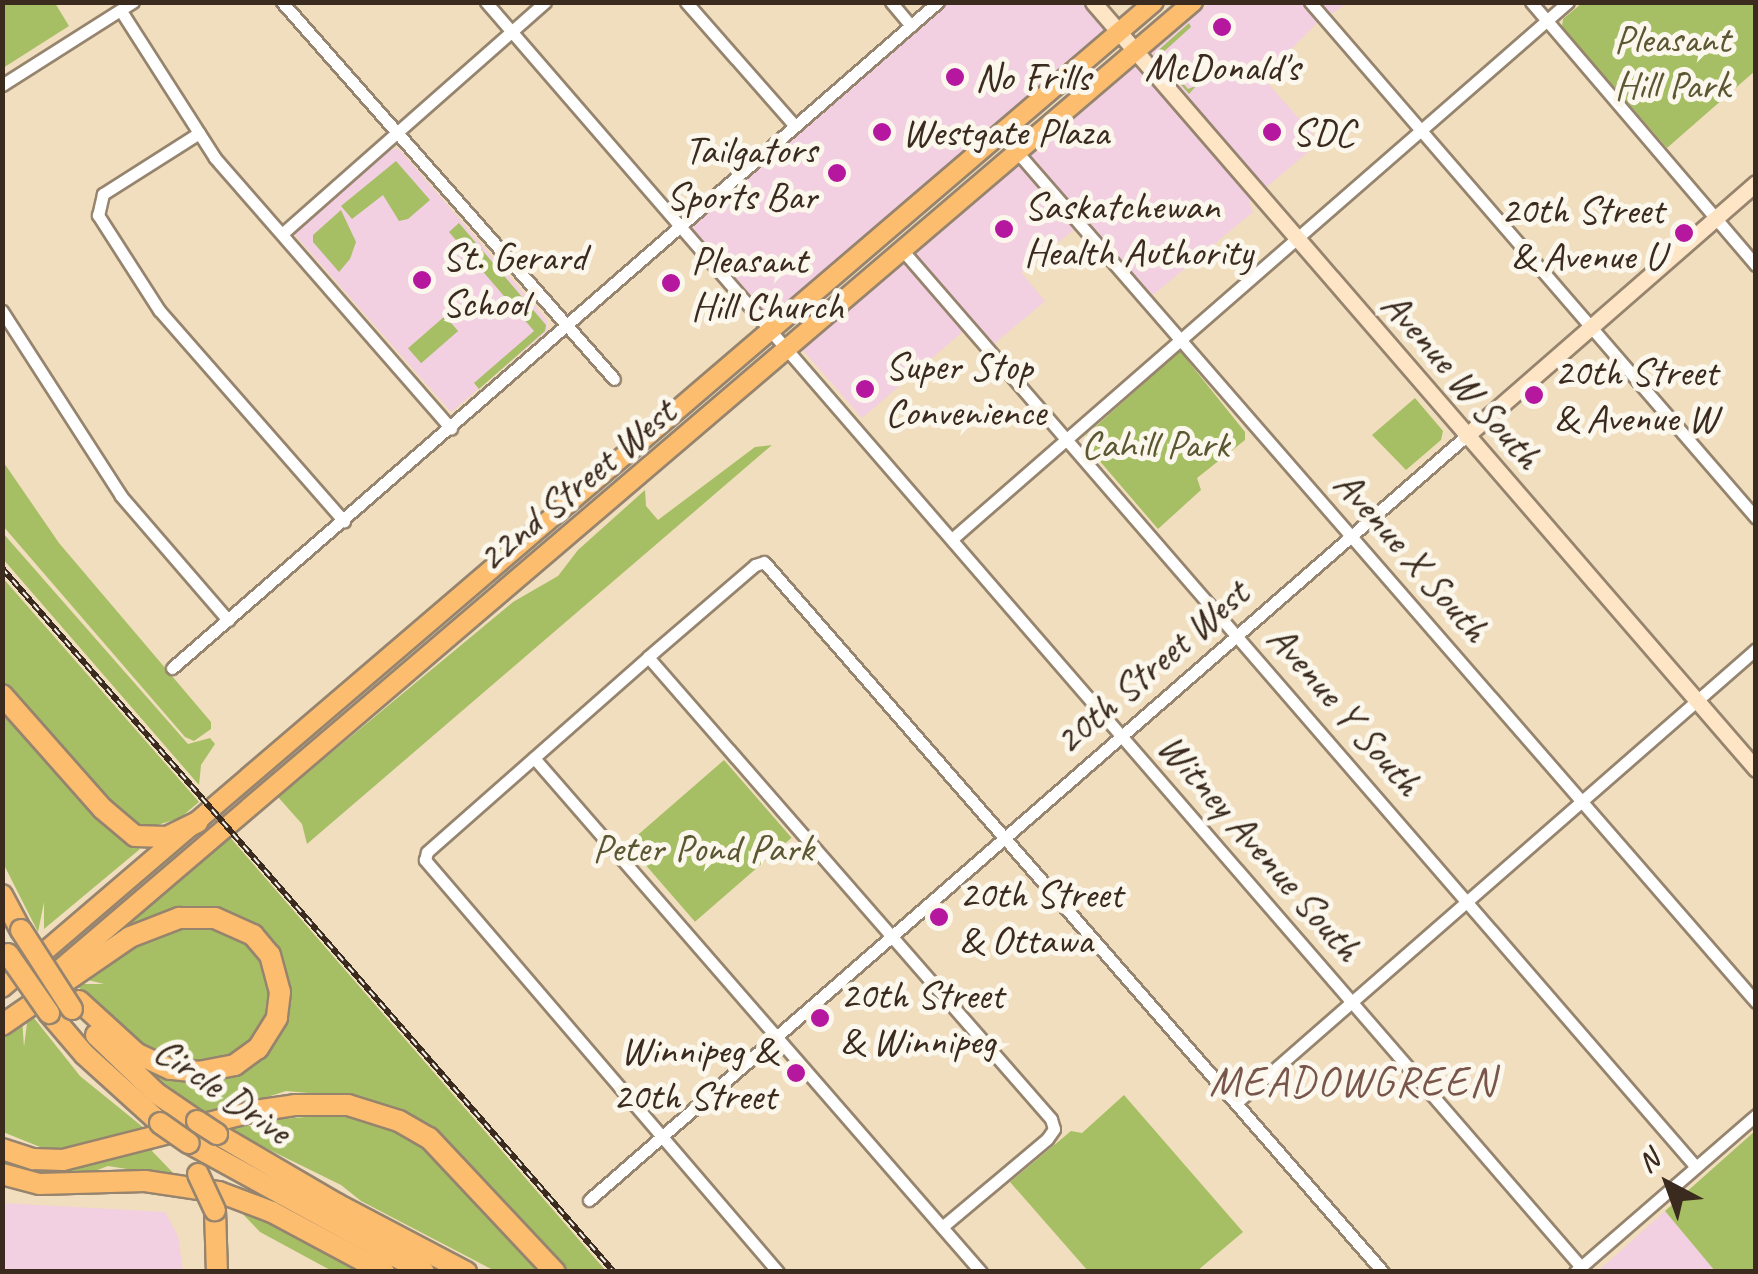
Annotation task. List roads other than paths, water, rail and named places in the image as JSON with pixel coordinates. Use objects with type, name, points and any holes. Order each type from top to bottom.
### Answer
[{"type":"highway","points":[[2,696],[102,809],[135,836],[166,837],[198,822]]},
{"type":"highway","name":"Circle Drive","points":[[2,895],[21,930],[76,1005],[139,1078],[217,1134],[466,1272]]},
{"type":"highway","points":[[2,1022],[130,937],[179,918],[226,920],[252,935],[270,955],[280,992],[277,1018],[258,1048],[234,1065],[200,1072],[170,1069],[136,1054],[76,1005]]},
{"type":"highway","name":"Circle Drive","points":[[5,948],[49,1013],[128,1097],[184,1145],[424,1272]]},
{"type":"highway","points":[[4,1149],[63,1160],[274,1108],[348,1105],[400,1121],[428,1138],[554,1272]]},
{"type":"highway","points":[[184,1145],[215,1210],[217,1272]]},
{"type":"highway","points":[[2,1174],[40,1184],[145,1181],[220,1192],[272,1212],[384,1272]]},
{"type":"main road","name":"Avenue W South","points":[[1093,2],[1756,770]]},
{"type":"main road","name":"22nd Street West","points":[[2,988],[1154,2]]},
{"type":"main road","name":"22nd Street West","points":[[2,1022],[62,966],[1193,2]]},
{"type":"main road","name":"20th Street West","points":[[1466,436],[1756,183]]},
{"type":"street","points":[[2,84],[133,2]]},
{"type":"street","points":[[282,2],[614,380]]},
{"type":"street","name":"Witney Avenue South","points":[[486,2],[1352,1002],[1578,1269]]},
{"type":"street","points":[[283,234],[545,2]]},
{"type":"street","points":[[686,2],[794,126]]},
{"type":"street","points":[[891,2],[911,26]]},
{"type":"street","points":[[172,668],[938,2]]},
{"type":"street","points":[[1310,2],[1756,518]]},
{"type":"street","points":[[1532,2],[1756,266]]},
{"type":"street","points":[[952,539],[1568,2]]},
{"type":"street","points":[[121,10],[215,158],[451,429]]},
{"type":"street","points":[[199,132],[102,194],[98,216],[159,310],[344,520]]},
{"type":"street","name":"Avenue X South","points":[[1018,153],[1756,1002]]},
{"type":"street","name":"Avenue Y South","points":[[904,252],[1696,1167]]},
{"type":"street","points":[[2,310],[120,496],[228,620]]},
{"type":"street","name":"20th Street West","points":[[589,1200],[1466,436]]},
{"type":"street","points":[[778,1272],[425,860],[427,852],[755,565],[764,562],[1383,1272]]},
{"type":"street","points":[[1236,1103],[1756,650]]},
{"type":"street","points":[[648,658],[1051,1119],[1054,1129],[1047,1139],[942,1227]]},
{"type":"street","points":[[534,758],[981,1272]]},
{"type":"street","points":[[1578,1269],[1756,1115]]},
{"type":"railway","points":[[2,568],[614,1272]]},
{"type":"place","name":"McDonald's","points":[[1222,27]]},
{"type":"place","name":"No Frills","points":[[955,77]]},
{"type":"place","name":"Westgate Plaza","points":[[882,132]]},
{"type":"place","name":"SDC","points":[[1272,132]]},
{"type":"place","name":"Tailgators Sports Bar","points":[[837,173]]},
{"type":"place","name":"Saskatchewan Health Authority","points":[[1004,229]]},
{"type":"place","name":"20th Street & Avenue U","points":[[1684,233]]},
{"type":"place","name":"St. Gerard School","points":[[422,280]]},
{"type":"place","name":"Pleasant Hill Church","points":[[671,283]]},
{"type":"place","name":"Super Stop Convenience","points":[[865,389]]},
{"type":"place","name":"20th Street & Avenue W","points":[[1534,395]]},
{"type":"place","name":"20th Street & Ottawa","points":[[939,917]]},
{"type":"place","name":"20th Street & Winnipeg","points":[[820,1018]]},
{"type":"place","name":"Winnipeg & 20th Street","points":[[796,1073]]},
{"type":"district","name":"MEADOWGREEN","points":[[1353,1082]]},
{"type":"park label","name":"Pleasant Hill Park","points":[[1672,62]]},
{"type":"park label","name":"Cahill Park","points":[[1155,444]]},
{"type":"park label","name":"Peter Pond Park","points":[[703,848]]}]
